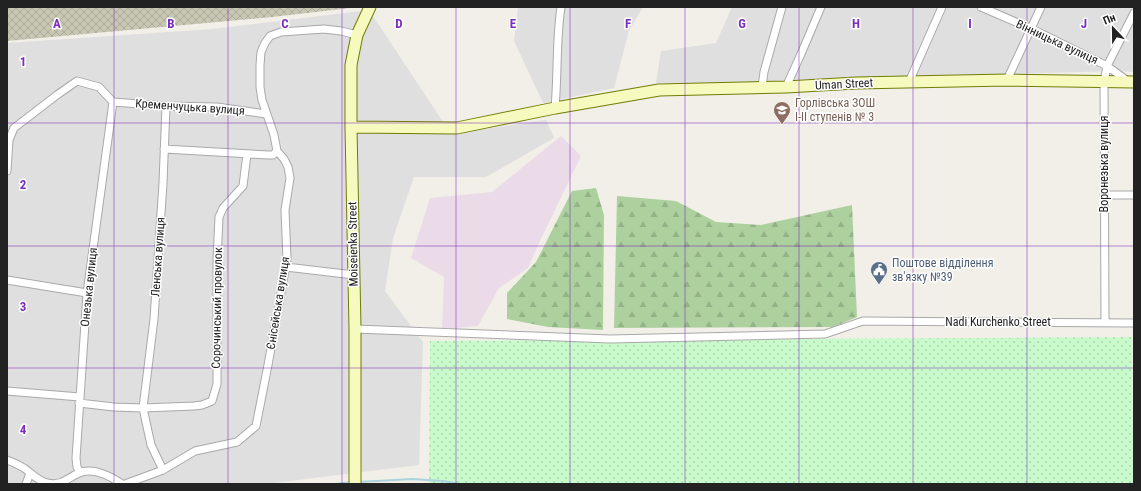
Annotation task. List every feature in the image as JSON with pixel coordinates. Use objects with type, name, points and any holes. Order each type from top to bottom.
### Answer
[{"type":"street","name":"Moiseienka Street","points":[[355,480],[355,329],[351,65],[357,35],[370,7]]},
{"type":"street","points":[[555,108],[558,26],[561,7]]},
{"type":"street","points":[[762,87],[764,72],[782,7]]},
{"type":"street","points":[[786,87],[821,7]]},
{"type":"street","points":[[909,82],[942,7]]},
{"type":"street","name":"Вінницька вулиця","points":[[981,7],[1032,29],[1107,66],[1132,82]]},
{"type":"street","points":[[1007,80],[1041,7]]},
{"type":"street","name":"Воронезька вулиця","points":[[1105,322],[1104,82],[1107,66],[1134,13]]},
{"type":"street","name":"Єнісейська вулиця","points":[[163,470],[196,451],[237,442],[256,426],[286,267],[285,210],[290,178],[288,167],[284,159],[277,151],[274,135],[262,100],[260,87],[260,65],[261,52],[264,43],[270,36],[281,32],[324,29],[357,35]]},
{"type":"street","name":"Uman Street","points":[[351,127],[457,128],[555,108],[659,90],[786,87],[856,83],[1007,80],[1132,82]]},
{"type":"street","points":[[7,170],[8,140],[14,128],[77,81],[100,87],[113,102]]},
{"type":"street","name":"Кременчуцька вулиця","points":[[113,102],[166,106],[217,107],[266,114]]},
{"type":"street","name":"Онезька вулиця","points":[[80,472],[76,458],[87,293],[113,102]]},
{"type":"street","name":"Ленська вулиця","points":[[163,470],[152,445],[144,408],[154,319],[163,183],[166,106]]},
{"type":"street","points":[[164,149],[273,155],[277,151]]},
{"type":"street","name":"Сорочинський провулок","points":[[144,408],[194,406],[202,405],[212,400],[216,384],[218,217],[223,208],[243,186],[247,154]]},
{"type":"street","points":[[1104,195],[1134,196]]},
{"type":"street","points":[[286,267],[354,275]]},
{"type":"street","points":[[7,280],[87,293]]},
{"type":"street","name":"Nadi Kurchenko Street","points":[[355,329],[610,339],[825,334],[863,321],[1134,322]]},
{"type":"street","points":[[7,391],[80,400],[114,406],[144,408]]},
{"type":"street","points":[[7,460],[22,467],[40,480],[48,483],[67,481],[80,472],[89,471],[101,473],[124,484],[163,470]]},
{"type":"street","points":[[26,484],[30,473]]},
{"type":"shaded area","points":[[7,7],[359,7],[272,17],[7,41]]},
{"type":"shaded area","points":[[518,7],[643,7],[629,31],[614,88],[543,103],[514,41]]},
{"type":"shaded area","points":[[732,7],[1134,7],[1134,72],[1116,71],[814,79],[731,83],[656,83],[661,51],[716,43]]},
{"type":"shaded area","points":[[369,10],[451,134],[546,120],[554,138],[486,177],[414,177],[393,238],[385,291],[423,342],[419,465],[266,484],[7,484],[7,43],[212,29]]},
{"type":"shaded area","points":[[561,136],[581,156],[528,268],[499,288],[478,326],[442,329],[444,277],[411,258],[430,198],[492,192]]},
{"type":"green space","points":[[596,188],[604,215],[603,330],[548,327],[507,319],[507,293],[536,262],[572,191]]},
{"type":"green space","points":[[617,196],[676,201],[716,222],[761,225],[852,205],[857,317],[833,327],[614,328]]},
{"type":"green space","points":[[1132,337],[1133,484],[429,484],[430,341]]},
{"type":"waterway","points":[[358,482],[412,479],[443,481],[460,484]]},
{"type":"waterway","points":[[335,484],[352,482]]},
{"type":"place","name":"Горлівська ЗОШ І-ІІ ступенів № 3","points":[[782,125]]},
{"type":"place","name":"Поштове відділення зв'язку №39","points":[[879,285]]}]
